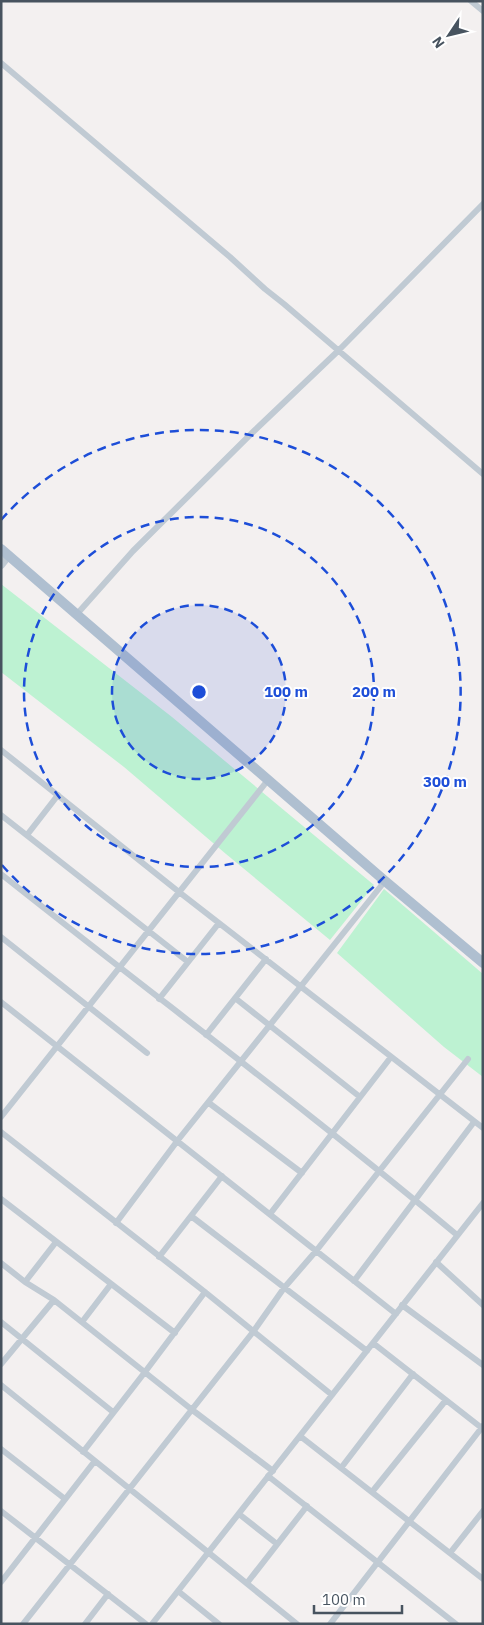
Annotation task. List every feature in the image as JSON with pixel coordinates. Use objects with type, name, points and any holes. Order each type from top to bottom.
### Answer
[{"type":"main road","points":[[5,552],[385,882],[483,963]]},
{"type":"street","points":[[471,1],[483,11]]},
{"type":"street","points":[[1,64],[483,474]]},
{"type":"street","points":[[77,614],[133,550],[338,351],[483,204]]},
{"type":"street","points":[[1,564],[5,552]]},
{"type":"street","points":[[1,750],[179,892],[483,1128]]},
{"type":"street","points":[[1,1117],[268,780]]},
{"type":"street","points":[[27,835],[58,795]]},
{"type":"street","points":[[1,815],[188,962]]},
{"type":"street","points":[[1,874],[119,968],[332,1132],[457,1235]]},
{"type":"street","points":[[116,1223],[178,1140],[385,882]]},
{"type":"street","points":[[159,999],[218,922]]},
{"type":"street","points":[[1,937],[147,1053]]},
{"type":"street","points":[[206,1035],[266,959]]},
{"type":"street","points":[[236,998],[360,1097]]},
{"type":"street","points":[[1,1002],[396,1314]]},
{"type":"street","points":[[270,1214],[391,1057]]},
{"type":"street","points":[[23,1624],[253,1332],[284,1288],[316,1251],[468,1059]]},
{"type":"street","points":[[209,1103],[302,1173]]},
{"type":"street","points":[[354,1281],[474,1122]]},
{"type":"street","points":[[1,1132],[205,1292],[332,1395]]},
{"type":"street","points":[[159,1257],[222,1176]]},
{"type":"street","points":[[1,1199],[175,1333]]},
{"type":"street","points":[[152,1624],[483,1203]]},
{"type":"street","points":[[190,1216],[367,1351]]},
{"type":"street","points":[[25,1282],[56,1242]]},
{"type":"street","points":[[436,1262],[483,1305]]},
{"type":"street","points":[[1,1263],[82,1322],[270,1473],[306,1506],[456,1624]]},
{"type":"street","points":[[82,1322],[111,1284]]},
{"type":"street","points":[[83,1452],[205,1292]]},
{"type":"street","points":[[1,1364],[54,1300]]},
{"type":"street","points":[[402,1306],[483,1365]]},
{"type":"street","points":[[1,1322],[113,1412]]},
{"type":"street","points":[[330,1624],[482,1428],[373,1343]]},
{"type":"street","points":[[341,1468],[412,1374]]},
{"type":"street","points":[[1,1385],[297,1624]]},
{"type":"street","points":[[372,1492],[446,1400]]},
{"type":"street","points":[[300,1436],[483,1578]]},
{"type":"street","points":[[1,1449],[65,1499]]},
{"type":"street","points":[[2,1580],[94,1462]]},
{"type":"street","points":[[247,1583],[306,1506]]},
{"type":"street","points":[[1,1511],[146,1624]]},
{"type":"street","points":[[450,1553],[483,1511]]},
{"type":"street","points":[[239,1514],[277,1544]]},
{"type":"street","points":[[178,1591],[217,1623]]},
{"type":"street","points":[[85,1624],[108,1594]]},
{"type":"green space","points":[[1,584],[172,717],[374,885],[330,940],[124,767],[1,672]]},
{"type":"green space","points":[[384,889],[483,974],[483,1077],[444,1047],[337,953]]}]
